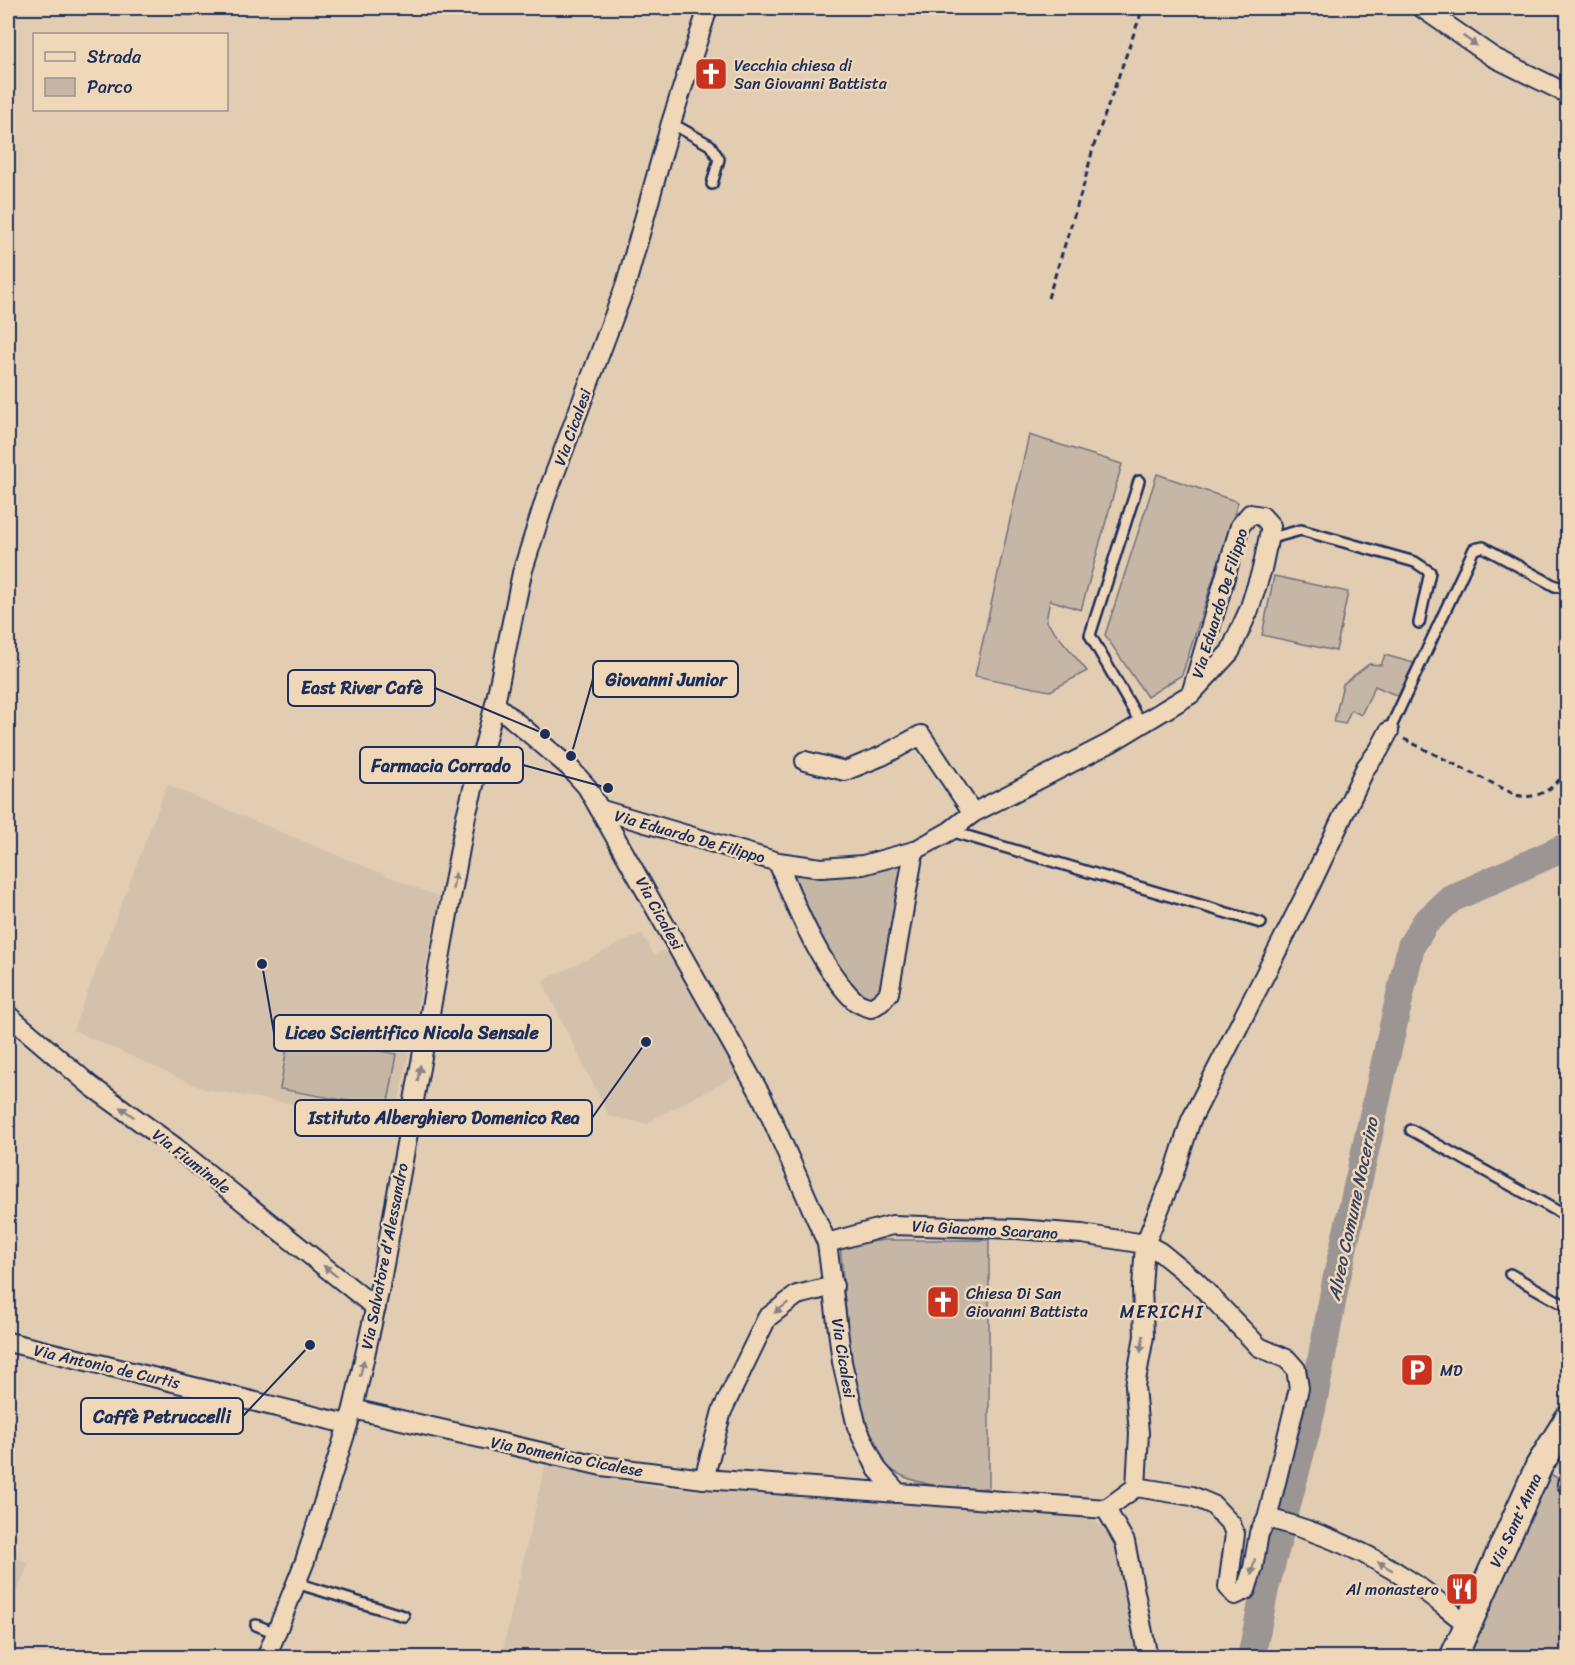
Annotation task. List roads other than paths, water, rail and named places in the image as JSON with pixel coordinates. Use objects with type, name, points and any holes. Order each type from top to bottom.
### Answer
[{"type":"main road","name":"Via Sant'Anna","points":[[1453,1658],[1539,1466],[1568,1419]]},
{"type":"street","name":"Via Cicalesi","points":[[708,8],[671,123],[626,284],[546,497],[522,573],[495,704],[569,767],[588,787],[762,1097],[827,1244],[842,1362],[857,1427],[871,1460],[898,1493]]},
{"type":"street","points":[[1423,8],[1493,57],[1568,94]]},
{"type":"street","name":"Via Eduardo De Filippo","points":[[602,810],[778,862],[821,868],[863,865],[914,851],[950,831],[974,813],[1141,724],[1191,694],[1230,652],[1249,610],[1262,569],[1271,526],[1262,516],[1250,514],[1240,526],[1191,694]]},
{"type":"street","name":"Via Salvatore d'Alessandro","points":[[267,1658],[305,1561],[350,1416],[376,1308],[466,816],[495,704]]},
{"type":"street","points":[[1136,1487],[1139,1433],[1135,1386],[1144,1336],[1142,1288],[1145,1244],[1174,1173],[1191,1120],[1310,886],[1366,767],[1389,731]]},
{"type":"street","points":[[805,761],[845,771],[882,756],[921,735],[974,813]]},
{"type":"street","name":"Via Eduardo De Filippo","points":[[778,862],[810,935],[837,980],[856,1002],[871,1008],[889,993],[914,851]]},
{"type":"street","name":"Via Fiuminale","points":[[8,1015],[91,1086],[175,1147],[376,1308]]},
{"type":"street","name":"Via Giacomo Scarano","points":[[827,1244],[891,1225],[1017,1229],[1082,1234],[1145,1244],[1160,1252],[1197,1282],[1259,1347],[1287,1359],[1296,1369],[1299,1388],[1271,1520]]},
{"type":"street","points":[[704,1479],[722,1411],[767,1318],[797,1295],[834,1286]]},
{"type":"street","name":"Via Antonio de Curtis","points":[[8,1342],[350,1416]]},
{"type":"street","name":"Via Domenico Cicalese","points":[[350,1416],[602,1466],[704,1479],[898,1493]]},
{"type":"street","points":[[856,1490],[871,1460]]},
{"type":"street","points":[[898,1493],[1106,1509],[1136,1487],[1192,1496],[1213,1505],[1231,1524],[1235,1534],[1228,1587],[1235,1595],[1246,1590],[1253,1568],[1259,1533],[1271,1520],[1297,1526],[1341,1542],[1368,1556],[1408,1579],[1467,1624]]},
{"type":"street","points":[[1106,1509],[1125,1542],[1148,1658]]},
{"type":"lane","points":[[671,123],[710,146],[719,159],[712,184]]},
{"type":"lane","points":[[1139,481],[1090,635],[1141,724]]},
{"type":"lane","points":[[1268,539],[1301,530],[1415,562],[1430,572],[1419,623]]},
{"type":"lane","points":[[1389,731],[1474,549],[1483,548],[1555,586],[1568,588]]},
{"type":"lane","points":[[950,831],[1261,923]]},
{"type":"lane","points":[[1411,1130],[1568,1217]]},
{"type":"lane","points":[[1510,1274],[1568,1307]]},
{"type":"lane","points":[[296,1583],[404,1617]]},
{"type":"lane","points":[[256,1625],[276,1633]]},
{"type":"waterway","name":"Alveo Comune Nocerino","points":[[1251,1658],[1265,1589],[1312,1409],[1336,1281],[1411,946],[1425,923],[1451,899],[1568,846]]},
{"type":"place","name":"Vecchia chiesa di San Giovanni Battista","points":[[711,74]]},
{"type":"place","name":"East River Cafè","points":[[545,734]]},
{"type":"place","name":"Giovanni Junior","points":[[571,756]]},
{"type":"place","name":"Farmacia Corrado","points":[[608,788]]},
{"type":"place","name":"Liceo Scientifico Nicola Sensale","points":[[262,964]]},
{"type":"place","name":"Istituto Alberghiero Domenico Rea","points":[[646,1042]]},
{"type":"place","name":"Chiesa Di San Giovanni Battista","points":[[943,1302]]},
{"type":"place","name":"Caffè Petruccelli","points":[[310,1345]]},
{"type":"place","name":"MD","points":[[1417,1370]]},
{"type":"place","name":"Al monastero","points":[[1462,1589]]},
{"type":"district","name":"MERICHI","points":[[1162,1312]]}]
